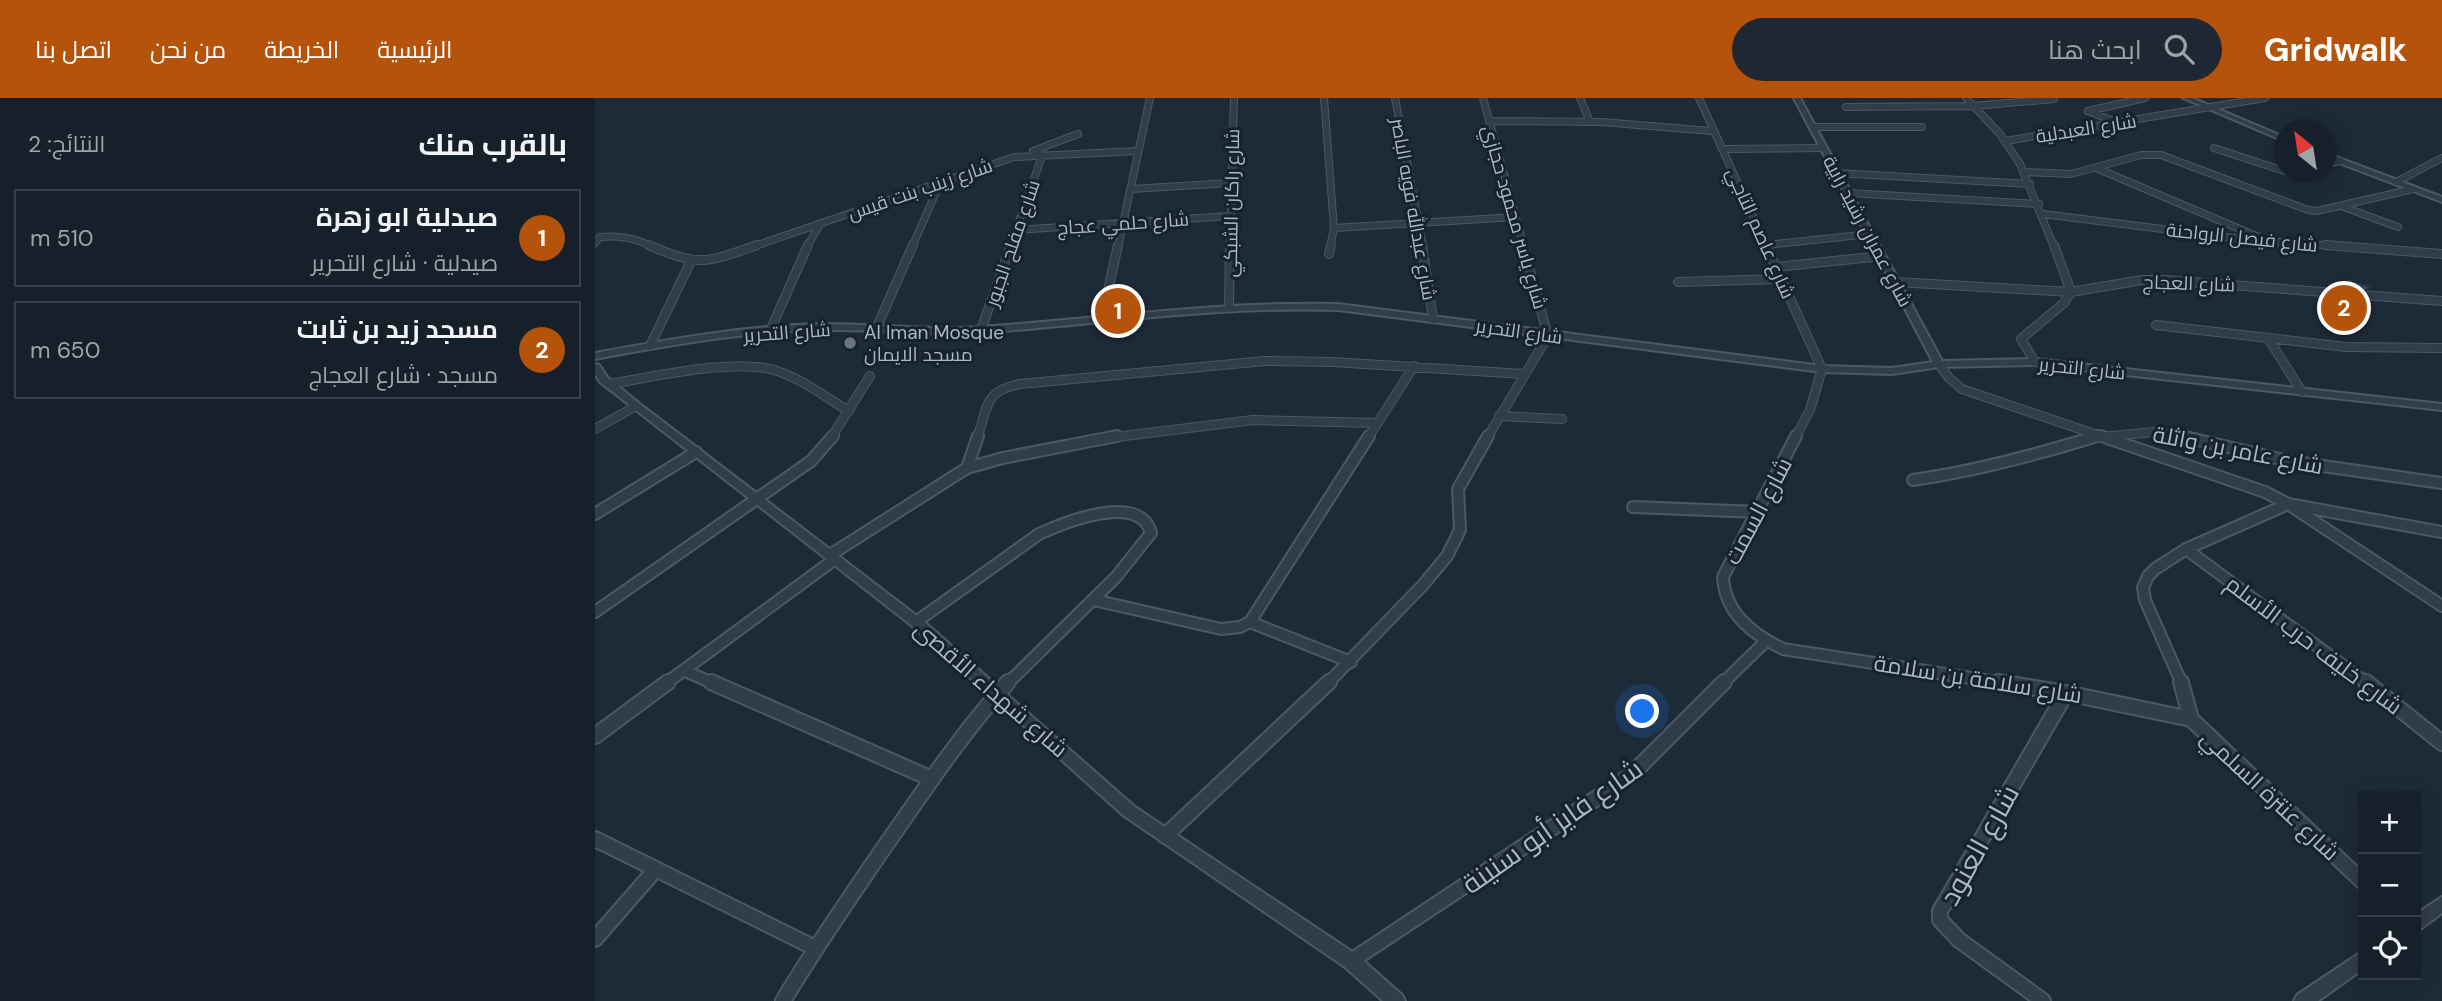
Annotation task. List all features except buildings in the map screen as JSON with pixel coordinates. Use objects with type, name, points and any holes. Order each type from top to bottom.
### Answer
[{"type":"street","points":[[1102,318],[1150,98]]},
{"type":"street","name":"شارع راكان الشبكي","points":[[1229,307],[1234,98]]},
{"type":"street","points":[[1324,98],[1334,228],[1329,254]]},
{"type":"street","name":"شارع عبدالله فويه الباصر","points":[[1395,98],[1433,319]]},
{"type":"street","name":"شارع ياسر محمود حجازي","points":[[1482,98],[1548,336]]},
{"type":"street","points":[[1580,98],[1590,122]]},
{"type":"street","name":"شارع عاصم التاجي","points":[[1699,98],[1822,369]]},
{"type":"street","name":"شارع عمران رشيد رابية","points":[[1797,98],[1939,364]]},
{"type":"street","points":[[1966,98],[2005,141],[2025,172],[2071,292],[2064,303],[2021,339],[2035,362]]},
{"type":"street","points":[[2120,123],[2088,111],[2145,98]]},
{"type":"street","points":[[2186,98],[2274,135]]},
{"type":"street","name":"شارع العبدلية","points":[[2005,141],[2265,98]]},
{"type":"street","points":[[1846,107],[1973,106],[2054,99]]},
{"type":"street","points":[[1489,121],[1660,125],[1712,131]]},
{"type":"street","points":[[1813,127],[1922,127]]},
{"type":"street","points":[[1041,152],[1079,134]]},
{"type":"street","points":[[1724,149],[1824,148]]},
{"type":"street","points":[[2214,148],[2274,168]]},
{"type":"street","name":"شارع زينب بنت قيس","points":[[770,331],[814,232],[821,224],[1014,157],[1041,152],[1138,151]]},
{"type":"street","name":"شارع مفلح الجبور","points":[[981,330],[1041,152]]},
{"type":"street","points":[[2025,172],[2066,174],[2141,155],[2161,155],[2288,205],[2317,211],[2413,189]]},
{"type":"street","points":[[2396,183],[2442,158]]},
{"type":"street","points":[[2337,159],[2442,200]]},
{"type":"street","points":[[2337,162],[2341,161]]},
{"type":"street","points":[[2096,168],[2268,241]]},
{"type":"street","points":[[1837,173],[2030,184]]},
{"type":"street","points":[[876,329],[941,181]]},
{"type":"street","points":[[1131,189],[1231,183]]},
{"type":"street","points":[[1848,193],[2039,204]]},
{"type":"street","points":[[2341,206],[2398,227]]},
{"type":"street","name":"شارع فيصل الرواحنة","points":[[2043,214],[2268,241],[2442,254]]},
{"type":"street","name":"شارع حلمي عجاج","points":[[1016,230],[1230,216]]},
{"type":"street","points":[[1334,228],[1516,217]]},
{"type":"street","points":[[595,243],[600,237],[626,234],[690,262],[727,258],[821,224]]},
{"type":"street","points":[[1766,245],[1870,234]]},
{"type":"street","points":[[1775,267],[1882,256]]},
{"type":"street","points":[[650,346],[690,262]]},
{"type":"street","points":[[1678,282],[1781,279]]},
{"type":"street","name":"شارع العجاج","points":[[1896,282],[2071,292],[2142,280],[2165,280],[2442,301]]},
{"type":"street","name":"شارع التحرير","points":[[595,356],[650,346],[824,327],[925,332],[981,330],[1229,307],[1325,306],[1822,369],[1892,371],[1939,364],[2035,362],[2442,407]]},
{"type":"street","points":[[2157,325],[2357,347],[2442,348]]},
{"type":"street","points":[[1165,836],[1351,662],[1434,571],[1458,536],[1461,517],[1456,499],[1458,489],[1523,374],[1548,336]]},
{"type":"street","points":[[2268,338],[2302,392]]},
{"type":"street","points":[[967,468],[993,393],[1009,386],[1237,362],[1333,362],[1523,374]]},
{"type":"street","points":[[1939,364],[1949,378],[1962,389],[2243,483],[2288,504],[2442,606]]},
{"type":"street","points":[[1094,600],[1221,629],[1250,622],[1414,366]]},
{"type":"street","name":"شارع شهداء الأقصى","points":[[595,367],[603,382],[916,622],[1129,811],[1351,961],[1396,1001]]},
{"type":"street","points":[[603,382],[733,367],[762,367],[778,371],[849,411]]},
{"type":"street","name":"شارع السمت","points":[[1765,642],[1736,614],[1722,589],[1723,577],[1810,410],[1822,369]]},
{"type":"street","points":[[595,612],[758,500],[820,452],[870,376]]},
{"type":"street","points":[[595,429],[636,406]]},
{"type":"street","points":[[1500,416],[1562,419]]},
{"type":"street","points":[[595,736],[685,671],[833,557],[967,468],[1033,452],[1184,426],[1253,419],[1377,423]]},
{"type":"street","name":"شارع عامر بن واثلة","points":[[1913,480],[1985,468],[2101,435],[2123,432],[2180,435],[2288,461],[2442,483]]},
{"type":"street","points":[[595,514],[696,452]]},
{"type":"street","points":[[2288,504],[2442,532]]},
{"type":"street","name":"شارع عنترة السلمي","points":[[2288,504],[2186,549],[2148,576],[2143,588],[2145,600],[2182,684],[2191,719],[2244,772],[2358,876]]},
{"type":"street","points":[[1633,507],[1758,512]]},
{"type":"street","points":[[783,1001],[815,948],[932,779],[998,694],[1094,600],[1151,533],[1149,525],[1143,518],[1135,515],[1108,513],[1073,520],[1051,529],[1039,534],[916,622]]},
{"type":"street","name":"شارع خليف حرب الأسلم","points":[[2186,549],[2336,659],[2442,743]]},
{"type":"street","points":[[1250,622],[1351,662]]},
{"type":"street","name":"شارع سلامة بن سلامة","points":[[1765,642],[1799,652],[1899,665],[2066,693],[2191,719]]},
{"type":"street","name":"شارع فايز أبو سنينة","points":[[1351,961],[1630,776],[1765,642]]},
{"type":"street","points":[[685,671],[932,779]]},
{"type":"street","name":"شارع العنود","points":[[2043,1001],[1952,934],[1940,920],[1940,911],[2066,693]]},
{"type":"street","points":[[595,839],[815,948]]},
{"type":"street","points":[[595,939],[656,869]]},
{"type":"street","points":[[2421,919],[2442,904]]},
{"type":"street","points":[[2303,1001],[2358,962]]},
{"type":"place","name":"مسجد زيد بن ثابت","points":[[2344,308]]},
{"type":"place","name":"صيدلية ابو زهرة","points":[[1118,311]]},
{"type":"place","name":"Al Iman Mosque مسجد الايمان","points":[[850,343]]}]
